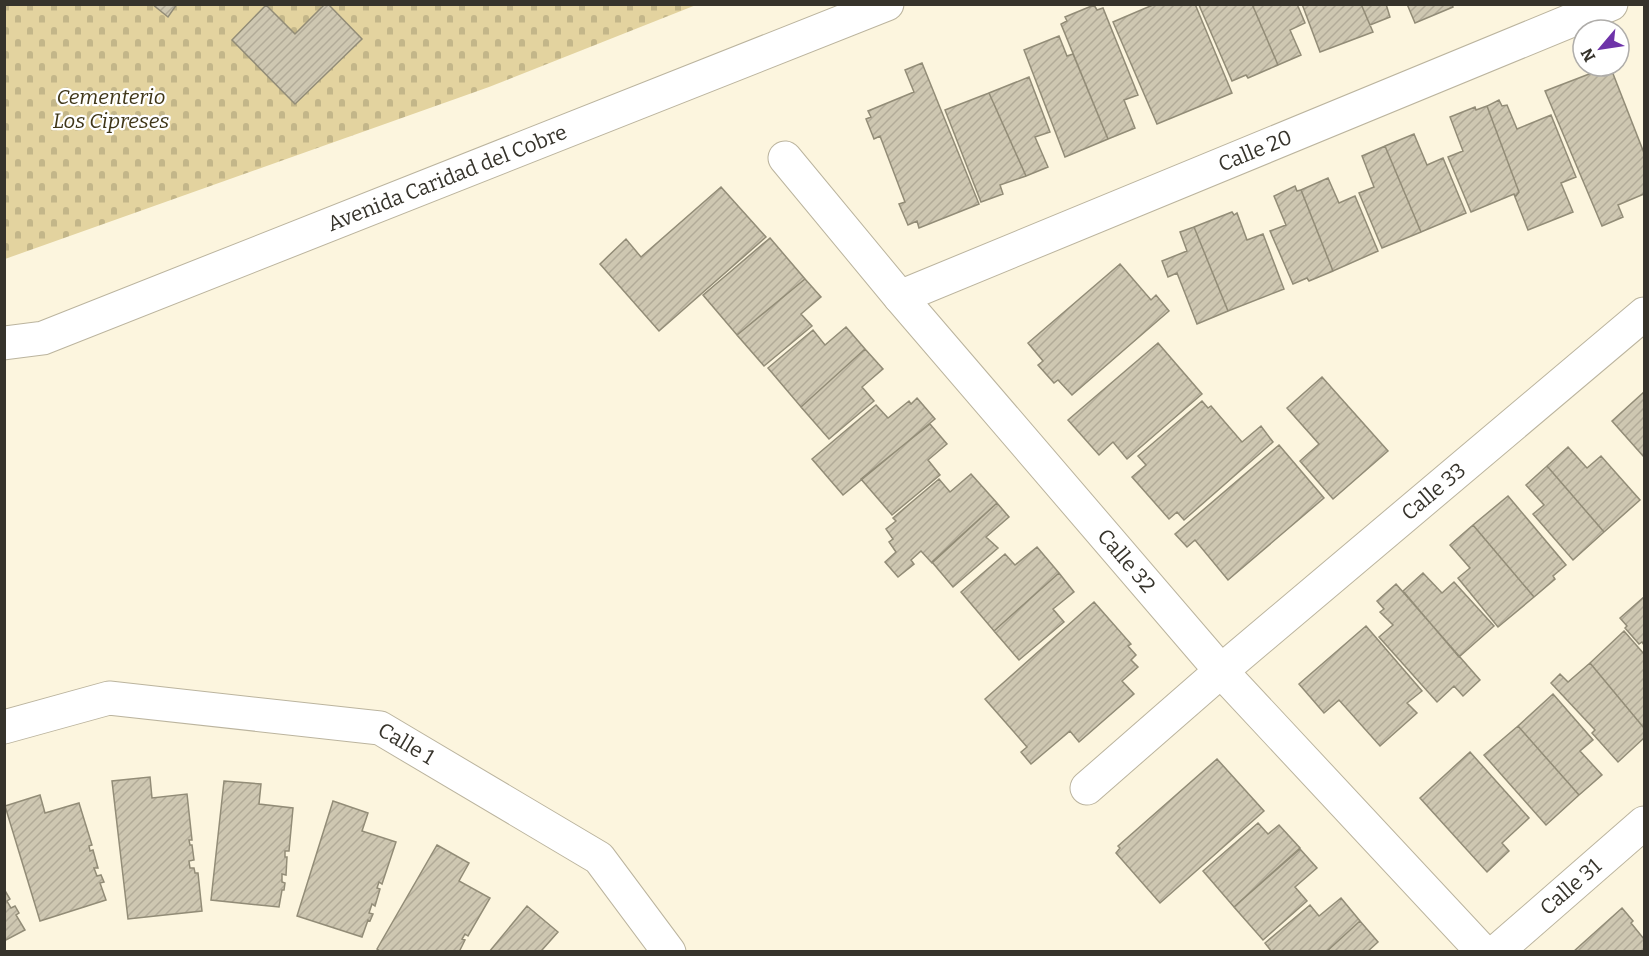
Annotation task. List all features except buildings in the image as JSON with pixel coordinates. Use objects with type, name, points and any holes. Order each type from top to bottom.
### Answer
[{"type":"street","name":"Avenida Caridad del Cobre","points":[[4,343],[43,338],[887,4]]},
{"type":"street","name":"Calle 20","points":[[900,297],[1611,4]]},
{"type":"street","name":"Calle 32","points":[[785,158],[900,297],[1221,671],[1483,951]]},
{"type":"street","name":"Calle 33","points":[[1087,788],[1221,671],[1644,314]]},
{"type":"street","name":"Calle 1","points":[[4,727],[109,698],[380,728],[599,858],[669,951]]},
{"type":"street","name":"Calle 31","points":[[1496,951],[1644,823]]},
{"type":"green space","name":"Cementerio Los Cipreses","points":[[4,5],[696,5],[489,87],[5,259]]}]
